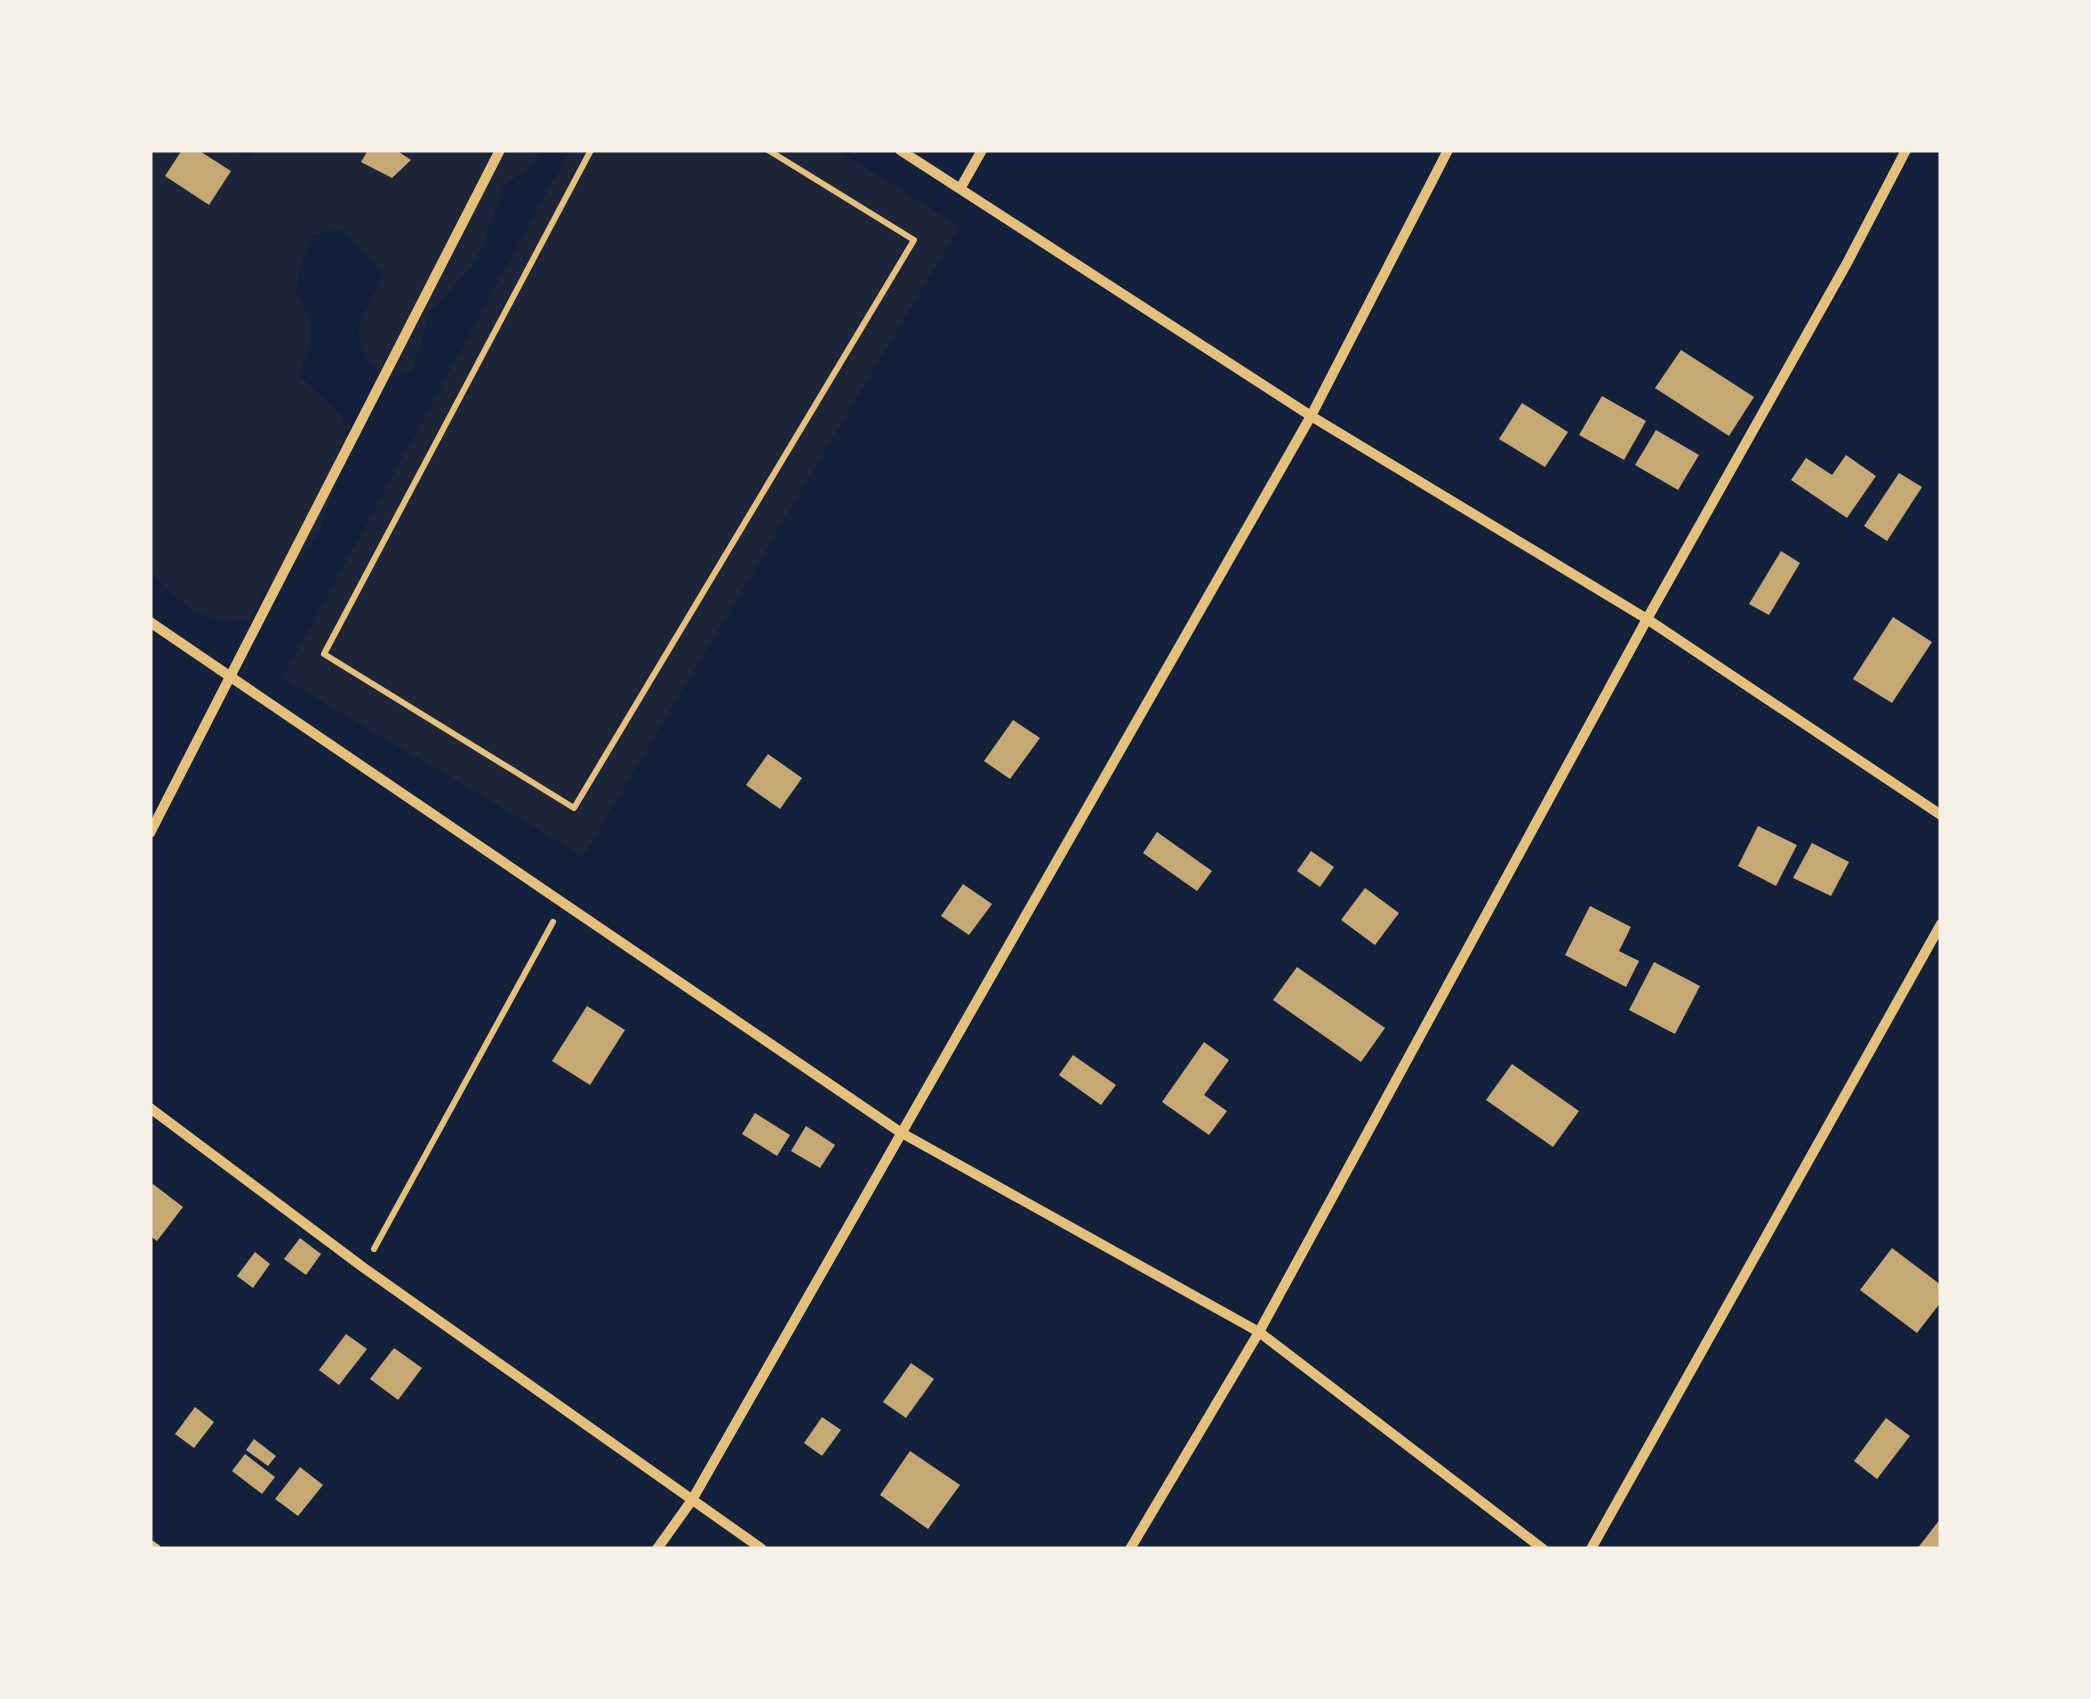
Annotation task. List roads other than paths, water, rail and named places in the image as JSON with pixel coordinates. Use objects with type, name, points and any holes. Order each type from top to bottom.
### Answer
[{"type":"street","points":[[150,833],[500,150]]},
{"type":"street","points":[[900,150],[1312,416],[1647,619],[1941,815]]},
{"type":"street","points":[[961,186],[982,150]]},
{"type":"street","points":[[657,1549],[692,1500],[1312,416],[1448,150]]},
{"type":"street","points":[[1130,1549],[1259,1332],[1906,150]]},
{"type":"street","points":[[150,622],[900,1132],[1259,1332],[1543,1549]]},
{"type":"street","points":[[1591,1549],[1941,924]]},
{"type":"street","points":[[150,1108],[364,1268],[762,1549]]},
{"type":"street","points":[[150,1544],[156,1549]]}]
